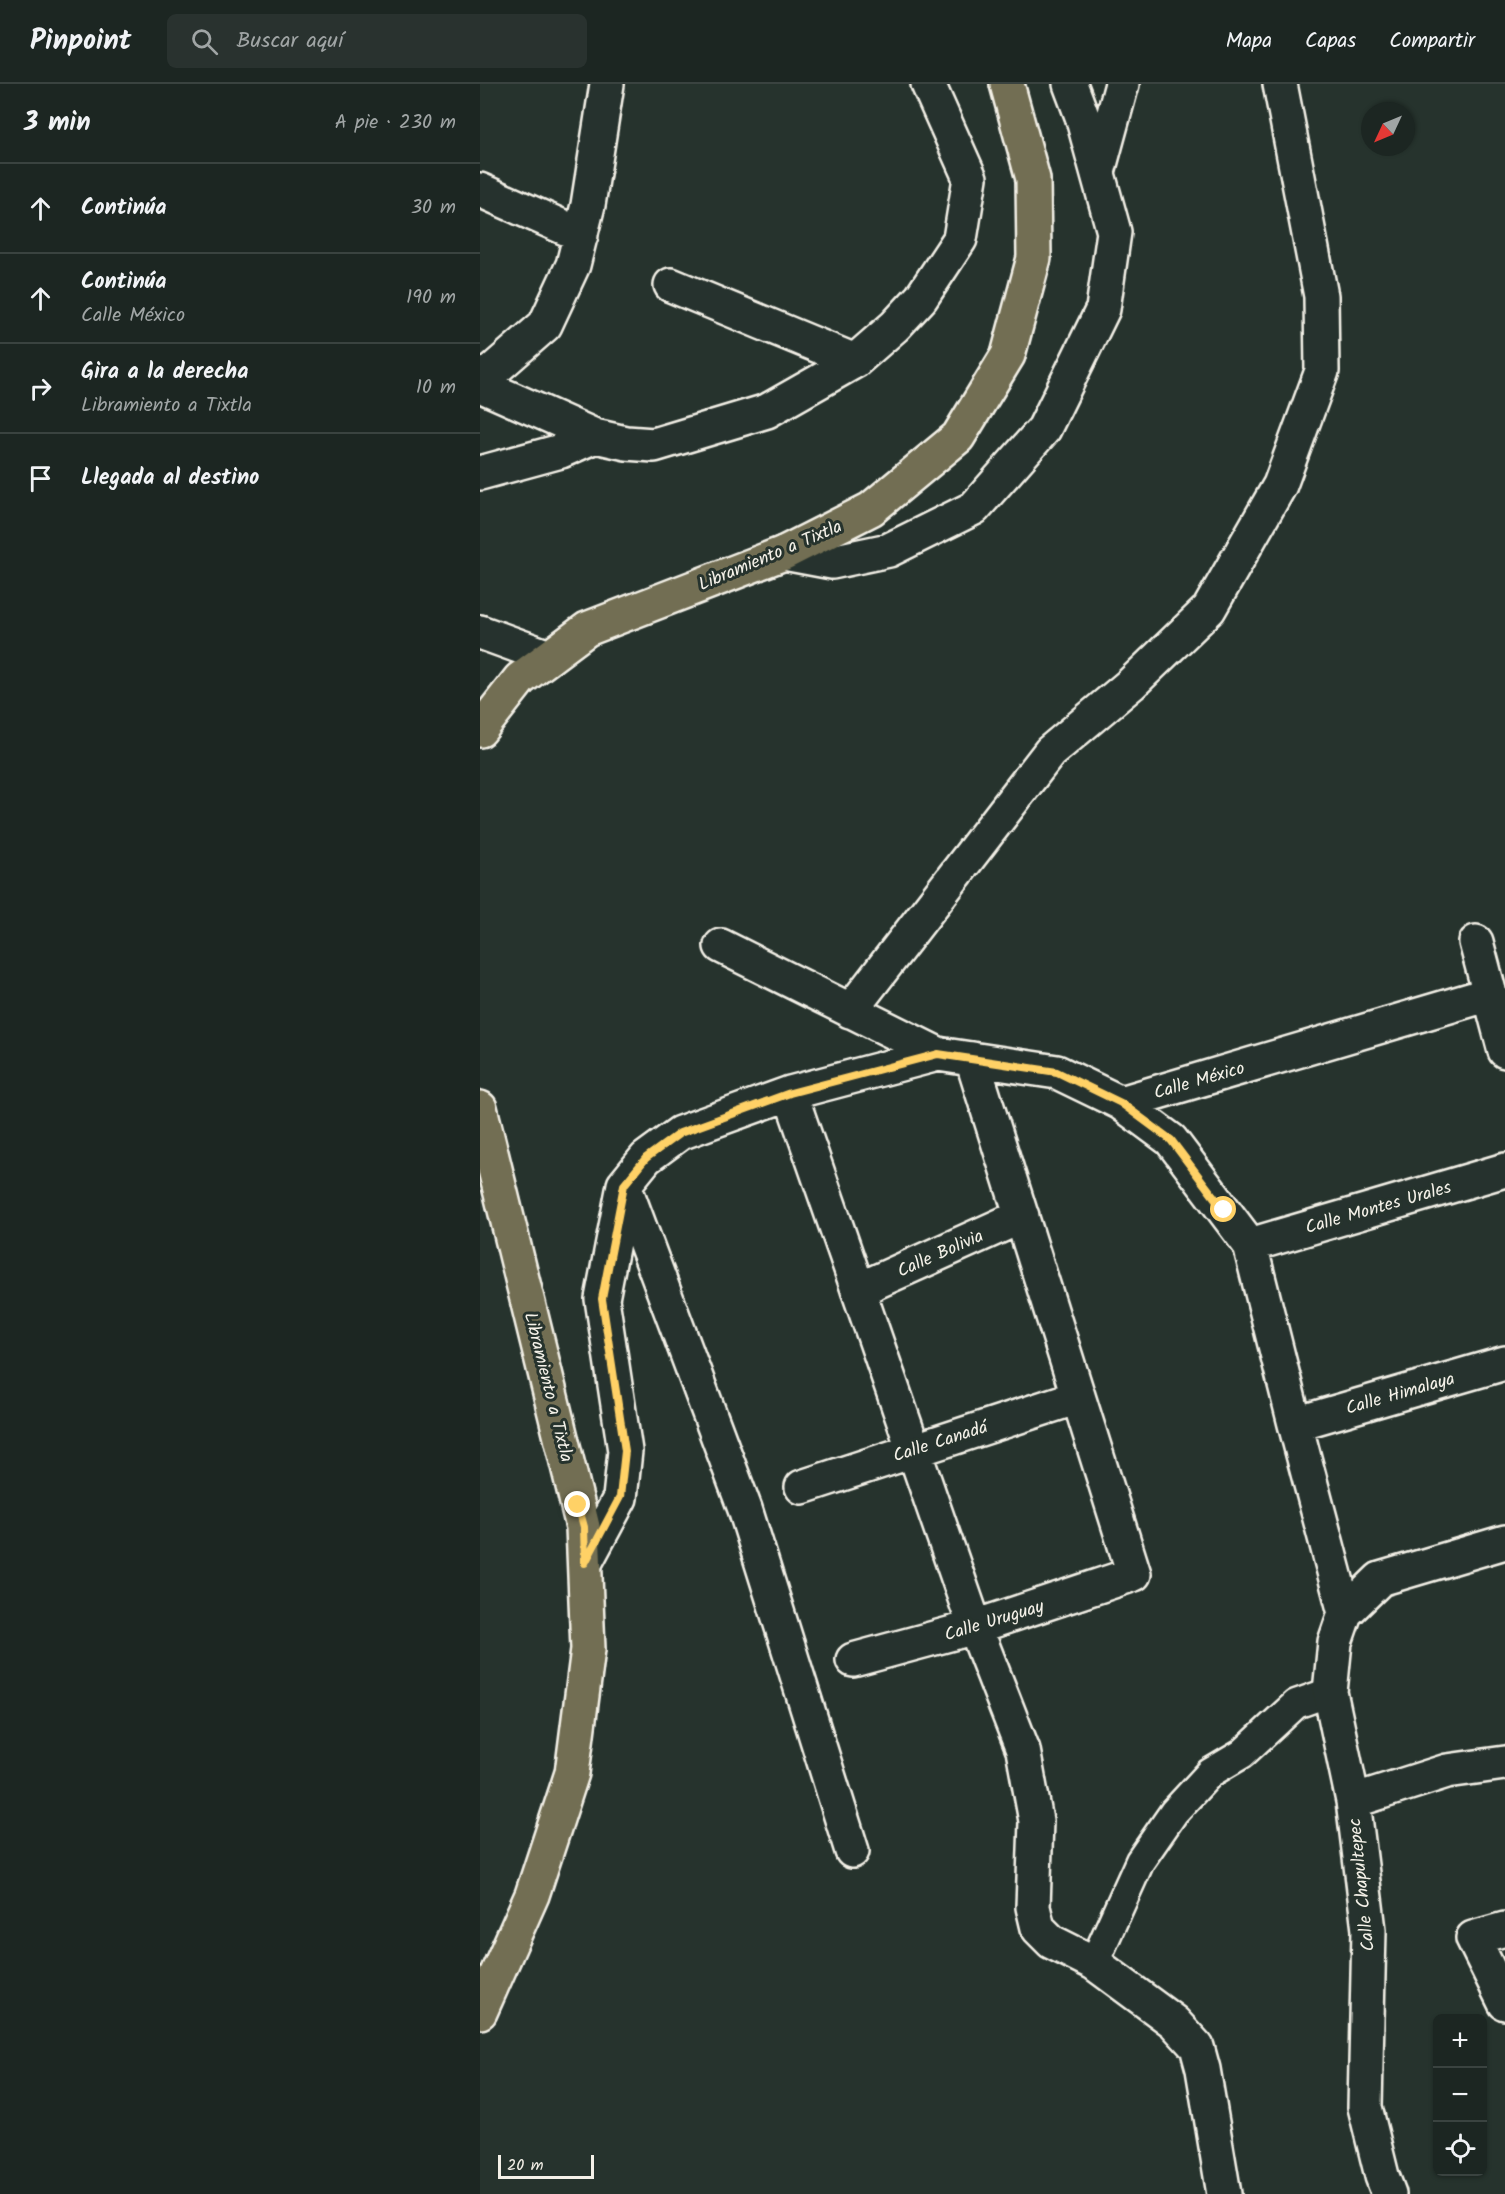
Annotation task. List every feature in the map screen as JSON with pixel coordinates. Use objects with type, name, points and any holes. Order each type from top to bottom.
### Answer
[{"type":"main road","name":"Libramiento a Tixtla","points":[[480,730],[520,679],[586,629],[784,553],[872,509],[958,438],[1008,355],[1034,258],[1033,179],[1007,84]]},
{"type":"main road","name":"Libramiento a Tixtla","points":[[480,1108],[584,1527],[588,1648],[572,1773],[532,1895],[480,2012]]},
{"type":"street","points":[[480,377],[489,374],[545,325],[573,265],[588,205],[607,84]]},
{"type":"street","points":[[480,385],[595,436],[626,443],[654,445],[767,411],[855,362],[895,326],[921,298],[960,239],[970,178],[928,84]]},
{"type":"street","points":[[784,553],[832,562],[889,550],[974,508],[1044,429],[1102,309],[1114,232],[1082,116],[1070,84]]},
{"type":"street","points":[[1098,172],[1122,84]]},
{"type":"street","points":[[850,1011],[1050,752],[1131,684],[1209,609],[1280,484],[1322,371],[1321,296],[1280,84]]},
{"type":"street","points":[[480,190],[581,235]]},
{"type":"street","points":[[671,285],[855,362]]},
{"type":"street","points":[[480,473],[561,451],[595,436]]},
{"type":"street","points":[[480,632],[549,657]]},
{"type":"street","points":[[1476,942],[1505,1051]]},
{"type":"street","points":[[721,946],[938,1054],[1057,1072],[1121,1103],[1171,1140],[1250,1245],[1345,1613],[1380,1579],[1505,1542]]},
{"type":"street","name":"Calle México","points":[[1121,1103],[1490,994]]},
{"type":"street","points":[[585,1563],[620,1497],[625,1451],[602,1299],[624,1185],[646,1158],[680,1133],[790,1093],[938,1054]]},
{"type":"street","points":[[972,1059],[1078,1397]]},
{"type":"street","points":[[790,1093],[975,1627],[1023,1749],[1036,1821],[1033,1907],[1038,1928],[1052,1942],[1094,1963],[1174,2022],[1197,2048],[1203,2069],[1224,2194]]},
{"type":"street","name":"Calle Montes Urales","points":[[1250,1245],[1505,1170]]},
{"type":"street","points":[[624,1185],[746,1509],[852,1851]]},
{"type":"street","name":"Calle Bolivia","points":[[858,1290],[1022,1216]]},
{"type":"street","name":"Calle Himalaya","points":[[1295,1424],[1505,1362]]},
{"type":"street","name":"Calle Canadá","points":[[802,1487],[1078,1397]]},
{"type":"street","name":"Calle Uruguay","points":[[853,1660],[975,1627],[1134,1574],[1078,1397]]},
{"type":"street","name":"Calle Chapultepec","points":[[1345,1613],[1335,1642],[1330,1692],[1353,1801],[1369,1930],[1365,2108],[1389,2194]]},
{"type":"street","points":[[1094,1963],[1140,1861],[1174,1812],[1210,1773],[1242,1754],[1296,1704],[1330,1692]]},
{"type":"street","points":[[1353,1801],[1447,1770],[1505,1763]]},
{"type":"street","points":[[1505,1929],[1473,1938],[1505,2003]]},
{"type":"route","points":[[578,1505],[584,1527],[585,1563],[620,1497],[625,1451],[602,1299],[624,1185],[646,1158],[680,1133],[790,1093],[938,1054],[1057,1072],[1121,1103],[1171,1140],[1224,1210]]}]
